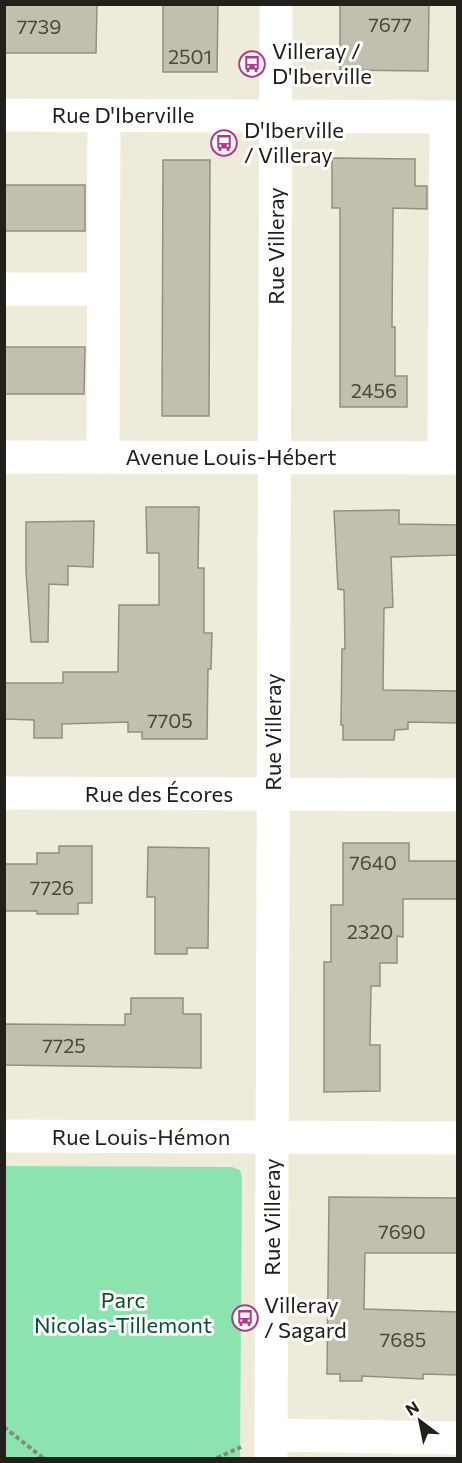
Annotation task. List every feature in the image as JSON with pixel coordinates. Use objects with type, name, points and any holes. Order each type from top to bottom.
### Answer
[{"type":"street","name":"Rue Villeray","points":[[262,1446],[272,1137],[276,4]]},
{"type":"street","name":"Rue D'Iberville","points":[[4,115],[452,117]]},
{"type":"street","points":[[103,457],[104,116]]},
{"type":"street","points":[[451,458],[452,117]]},
{"type":"street","points":[[4,289],[104,289]]},
{"type":"street","name":"Avenue Louis-Hébert","points":[[4,457],[451,458]]},
{"type":"street","name":"Rue des Écores","points":[[4,793],[458,795]]},
{"type":"street","name":"Rue Louis-Hémon","points":[[4,1136],[458,1138]]},
{"type":"street","points":[[262,1446],[446,1445]]},
{"type":"path","points":[[4,1427],[43,1458]]},
{"type":"path","points":[[217,1458],[262,1446]]},
{"type":"green space","name":"Parc Nicolas-Tillemont","points":[[5,1166],[232,1167],[240,1170],[242,1178],[240,1458],[5,1458]]},
{"type":"building","points":[[4,4],[97,4],[96,53],[4,53]]},
{"type":"building","points":[[163,4],[218,4],[217,72],[163,72]]},
{"type":"building","points":[[340,4],[429,4],[428,71],[340,70]]},
{"type":"building","points":[[332,158],[415,159],[415,186],[427,186],[427,209],[393,208],[392,327],[395,327],[395,376],[407,376],[407,407],[340,407],[340,208],[332,208]]},
{"type":"building","points":[[163,160],[210,160],[209,416],[162,416]]},
{"type":"building","points":[[5,185],[85,185],[85,231],[5,231]]},
{"type":"building","points":[[4,347],[85,347],[84,394],[4,394]]},
{"type":"building","points":[[146,507],[199,507],[198,568],[204,568],[204,633],[212,633],[211,669],[208,669],[207,739],[142,739],[142,732],[128,732],[128,722],[62,724],[62,738],[34,738],[34,720],[4,719],[4,683],[63,683],[63,672],[118,672],[119,605],[159,605],[159,553],[147,553]]},
{"type":"building","points":[[399,510],[399,524],[458,525],[458,555],[391,557],[393,607],[384,608],[383,690],[458,691],[458,723],[408,722],[408,729],[395,730],[394,740],[343,740],[343,725],[341,725],[342,649],[345,649],[344,590],[338,589],[334,511]]},
{"type":"building","points":[[94,521],[93,567],[68,566],[68,585],[49,584],[48,642],[31,642],[26,571],[26,522]]},
{"type":"building","points":[[343,843],[409,843],[409,861],[458,861],[458,899],[403,899],[403,937],[397,936],[397,963],[380,963],[380,986],[371,986],[370,1045],[380,1045],[380,1091],[324,1092],[324,962],[331,962],[331,905],[343,905]]},
{"type":"building","points":[[59,846],[92,846],[92,903],[78,903],[78,914],[4,911],[4,864],[37,864],[37,853],[59,853]]},
{"type":"building","points":[[148,847],[209,848],[208,948],[187,948],[187,954],[155,954],[155,897],[147,897]]},
{"type":"building","points":[[131,998],[183,998],[183,1014],[201,1014],[201,1068],[4,1065],[4,1024],[125,1025],[125,1014],[131,1014]]},
{"type":"building","points":[[329,1197],[458,1198],[458,1253],[365,1253],[364,1309],[458,1312],[458,1375],[423,1374],[423,1379],[362,1376],[362,1381],[340,1381],[340,1374],[327,1374]]},
{"type":"place","name":"Villeray / D'Iberville","points":[[252,64]]},
{"type":"place","name":"D'Iberville / Villeray","points":[[224,143]]},
{"type":"place","name":"Villeray / Sagard","points":[[245,1318]]}]
